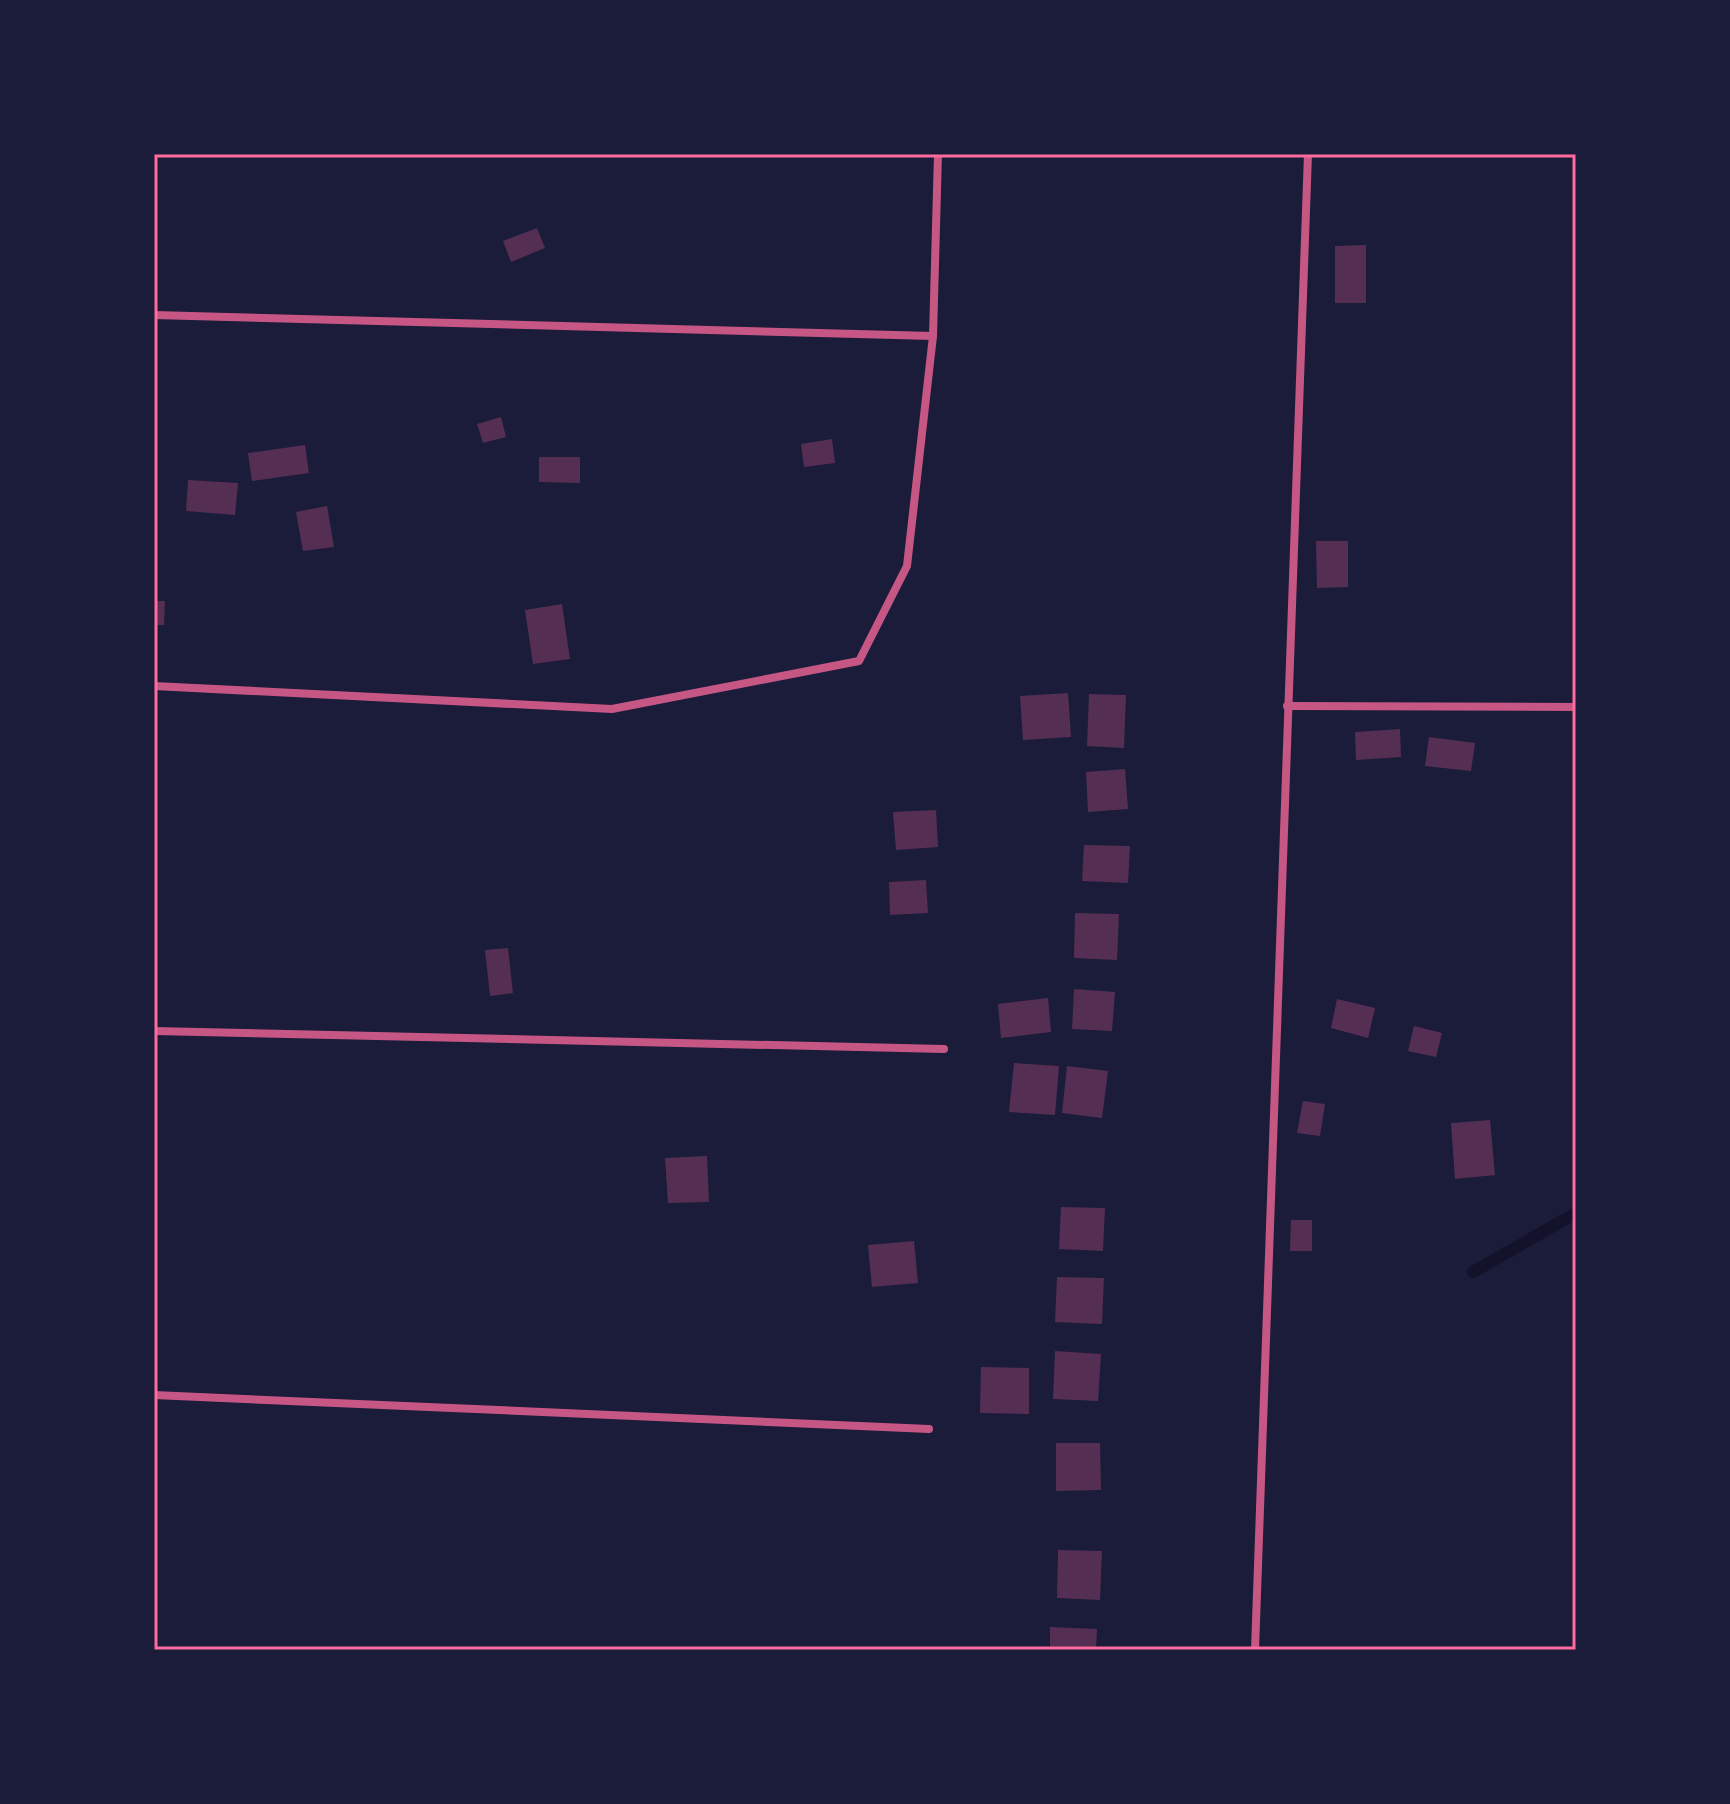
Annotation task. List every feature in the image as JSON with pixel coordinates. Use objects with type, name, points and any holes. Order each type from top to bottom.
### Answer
[{"type":"street","points":[[154,686],[612,709],[859,661],[907,566],[933,336],[938,154]]},
{"type":"street","points":[[1255,1650],[1308,154]]},
{"type":"street","points":[[154,315],[933,336]]},
{"type":"street","points":[[1287,706],[1576,707]]},
{"type":"street","points":[[154,1031],[944,1049]]},
{"type":"street","points":[[154,1395],[929,1429]]},
{"type":"building","points":[[537,228],[545,248],[511,262],[503,241]]},
{"type":"building","points":[[1366,245],[1366,303],[1335,303],[1335,246]]},
{"type":"building","points":[[501,417],[506,437],[483,443],[477,424]]},
{"type":"building","points":[[832,439],[835,463],[804,467],[801,444]]},
{"type":"building","points":[[305,445],[309,473],[252,481],[248,453]]},
{"type":"building","points":[[539,457],[580,457],[580,483],[539,482]]},
{"type":"building","points":[[188,480],[238,483],[235,515],[186,511]]},
{"type":"building","points":[[327,506],[334,547],[303,551],[296,512]]},
{"type":"building","points":[[1316,541],[1348,541],[1348,587],[1317,588]]},
{"type":"building","points":[[154,601],[165,601],[164,625],[154,625]]},
{"type":"building","points":[[562,604],[570,659],[533,664],[525,610]]},
{"type":"building","points":[[1068,693],[1071,737],[1023,740],[1020,696]]},
{"type":"building","points":[[1089,694],[1126,695],[1124,748],[1087,746]]},
{"type":"building","points":[[1400,729],[1401,757],[1356,760],[1355,732]]},
{"type":"building","points":[[1429,737],[1475,743],[1471,771],[1425,766]]},
{"type":"building","points":[[1125,769],[1128,809],[1088,812],[1086,772]]},
{"type":"building","points":[[936,810],[938,847],[896,850],[893,812]]},
{"type":"building","points":[[1084,845],[1130,846],[1128,883],[1082,881]]},
{"type":"building","points":[[926,880],[928,913],[890,915],[889,882]]},
{"type":"building","points":[[1075,913],[1119,914],[1117,960],[1074,958]]},
{"type":"building","points":[[508,948],[513,993],[490,996],[485,950]]},
{"type":"building","points":[[1074,989],[1115,992],[1112,1031],[1072,1029]]},
{"type":"building","points":[[1048,998],[1051,1032],[1001,1038],[998,1004]]},
{"type":"building","points":[[1337,999],[1375,1008],[1368,1038],[1331,1028]]},
{"type":"building","points":[[1414,1026],[1442,1033],[1436,1057],[1408,1051]]},
{"type":"building","points":[[1014,1063],[1059,1066],[1055,1115],[1009,1112]]},
{"type":"building","points":[[1067,1066],[1108,1071],[1102,1118],[1062,1113]]},
{"type":"building","points":[[1303,1101],[1325,1104],[1320,1136],[1297,1133]]},
{"type":"building","points":[[1490,1120],[1495,1175],[1455,1179],[1451,1123]]},
{"type":"building","points":[[707,1156],[709,1202],[668,1203],[665,1158]]},
{"type":"building","points":[[1061,1207],[1105,1208],[1103,1251],[1059,1249]]},
{"type":"building","points":[[1291,1220],[1312,1220],[1312,1251],[1290,1251]]},
{"type":"building","points":[[914,1241],[918,1283],[872,1287],[868,1245]]},
{"type":"building","points":[[1057,1277],[1104,1278],[1102,1324],[1055,1322]]},
{"type":"building","points":[[1055,1351],[1101,1354],[1098,1401],[1053,1399]]},
{"type":"building","points":[[981,1367],[1029,1368],[1029,1414],[980,1413]]},
{"type":"building","points":[[1056,1443],[1100,1443],[1101,1490],[1056,1491]]},
{"type":"building","points":[[1058,1550],[1102,1551],[1100,1600],[1057,1598]]},
{"type":"building","points":[[1050,1627],[1097,1629],[1096,1650],[1050,1650]]},
{"type":"waterway","points":[[1473,1272],[1576,1213]]}]
